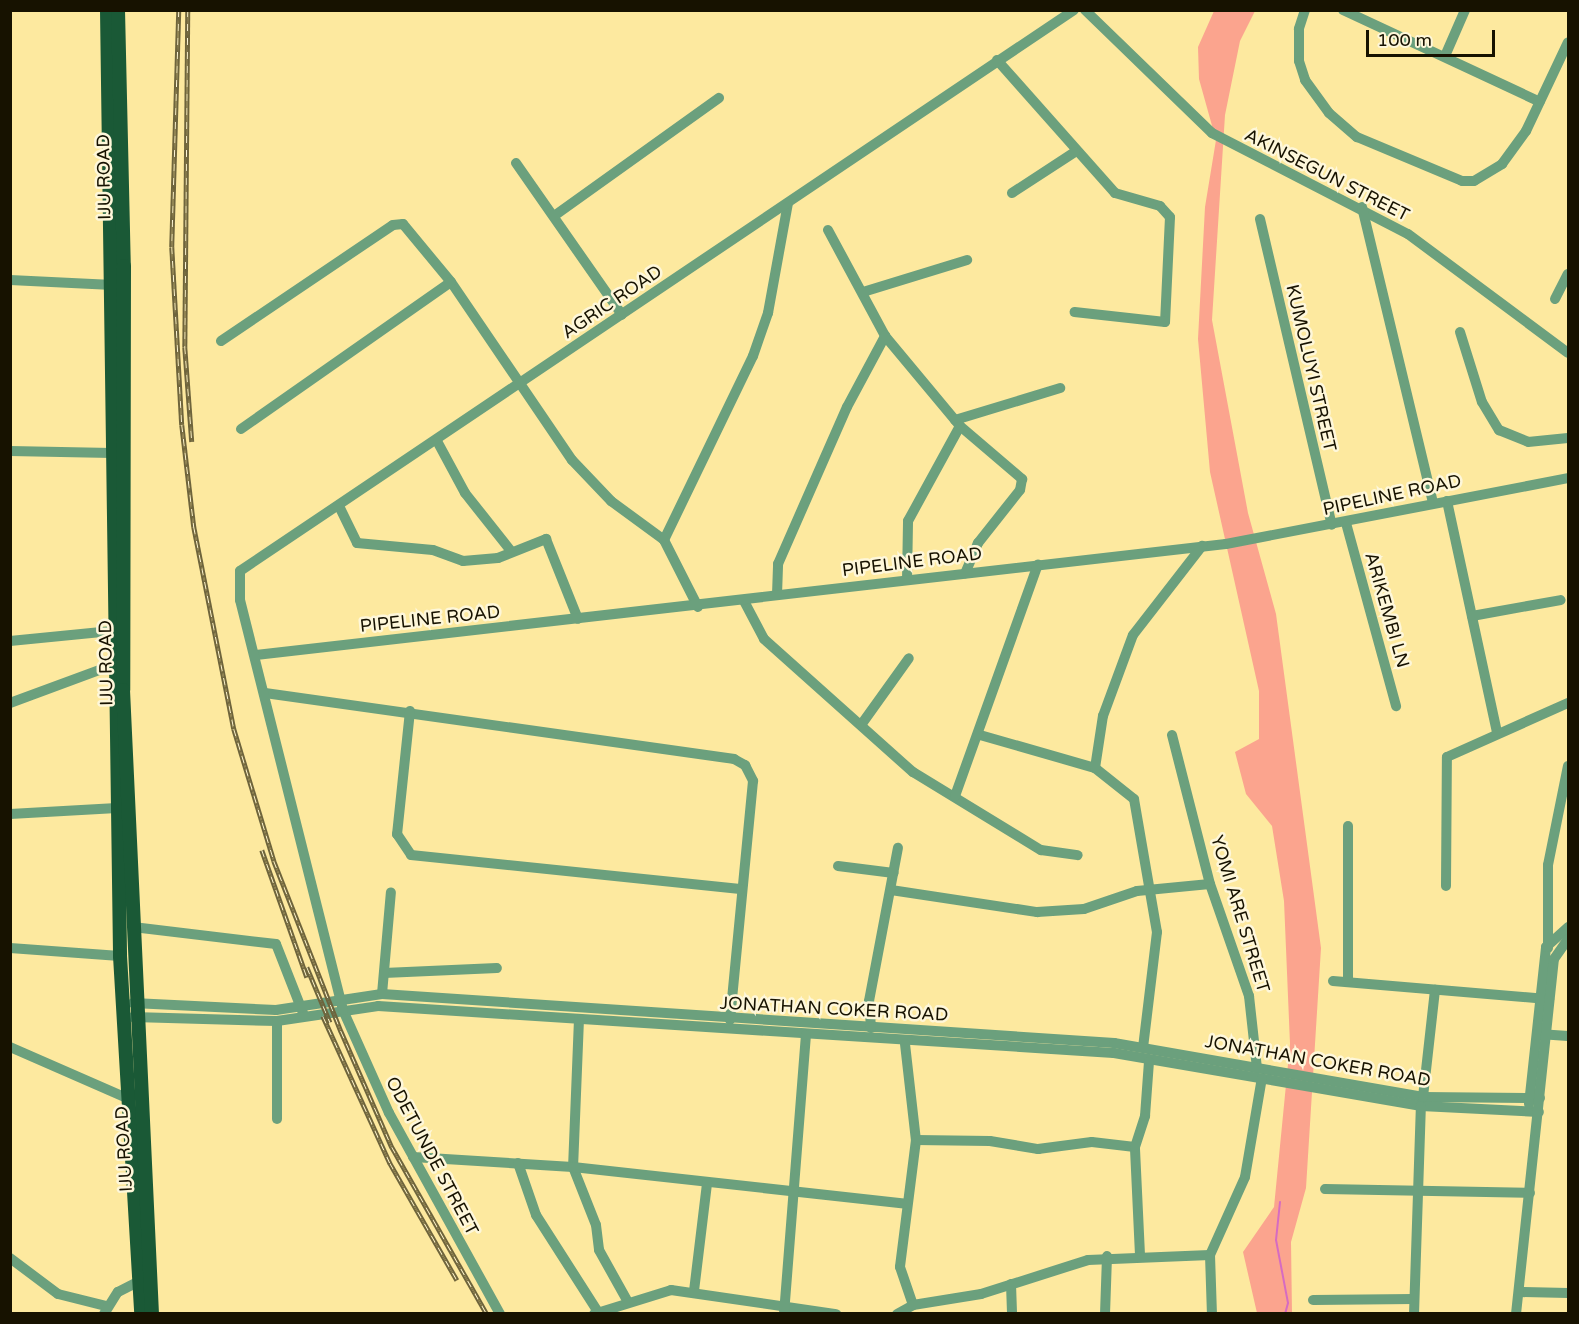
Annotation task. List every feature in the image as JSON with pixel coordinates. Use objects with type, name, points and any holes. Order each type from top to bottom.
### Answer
[{"type":"main road","name":"IJU ROAD","points":[[107,10],[113,285],[112,631],[120,956],[130,1009],[152,1314]]},
{"type":"main road","name":"IJU ROAD","points":[[118,10],[124,266],[123,690],[133,927],[127,1098],[141,1314]]},
{"type":"street","name":"AGRIC ROAD","points":[[256,655],[240,600],[240,571],[340,508],[519,384],[1074,10]]},
{"type":"street","name":"AKINSEGUN STREET","points":[[1084,10],[1212,133],[1228,143],[1362,207],[1408,234],[1569,353]]},
{"type":"street","points":[[1305,10],[1299,61],[1305,80],[1329,113],[1357,137],[1462,181],[1474,181],[1502,164],[1540,102],[1569,42]]},
{"type":"street","points":[[1343,10],[1540,102]]},
{"type":"street","points":[[1445,56],[1465,10]]},
{"type":"street","points":[[997,60],[1075,152],[1115,193],[1160,206],[1170,218],[1165,322],[1075,312]]},
{"type":"street","points":[[554,216],[719,98]]},
{"type":"street","points":[[1012,193],[1075,152]]},
{"type":"street","points":[[516,163],[622,315]]},
{"type":"street","points":[[664,540],[753,356],[771,303],[788,202]]},
{"type":"street","points":[[1362,207],[1433,503]]},
{"type":"street","name":"KUMOLUYI STREET","points":[[1260,219],[1332,525]]},
{"type":"street","points":[[221,342],[398,223],[451,282],[519,384],[596,487],[664,540],[698,607]]},
{"type":"street","points":[[828,230],[885,336],[957,423],[1023,485],[978,543],[965,573]]},
{"type":"street","points":[[863,292],[967,260]]},
{"type":"street","points":[[1556,299],[1569,274]]},
{"type":"street","points":[[10,280],[113,285]]},
{"type":"street","points":[[241,429],[451,282]]},
{"type":"street","points":[[1460,332],[1482,402],[1499,430],[1528,442],[1569,438]]},
{"type":"street","points":[[777,595],[778,564],[885,336]]},
{"type":"street","points":[[907,580],[908,521],[957,423],[1060,388]]},
{"type":"street","points":[[436,441],[465,493],[511,551]]},
{"type":"street","points":[[10,451],[112,453]]},
{"type":"street","name":"PIPELINE ROAD","points":[[256,655],[698,607],[777,595],[1226,544],[1346,523],[1433,503],[1569,478]]},
{"type":"street","points":[[1447,501],[1497,733]]},
{"type":"street","points":[[340,508],[353,537],[364,545],[433,550],[463,561],[511,551],[546,538],[578,620]]},
{"type":"street","name":"ARIKEMBI LN","points":[[1346,523],[1396,706]]},
{"type":"street","points":[[1095,768],[1103,716],[1133,635],[1202,546]]},
{"type":"street","points":[[956,796],[980,735],[1038,564]]},
{"type":"street","points":[[1472,616],[1561,600]]},
{"type":"street","points":[[744,601],[764,639],[913,772],[956,796],[965,808],[1041,850],[1078,855]]},
{"type":"street","points":[[10,641],[112,631]]},
{"type":"street","name":"ODETUNDE STREET","points":[[256,655],[343,1010],[413,1157],[500,1314]]},
{"type":"street","points":[[861,725],[909,658]]},
{"type":"street","points":[[10,703],[113,665]]},
{"type":"street","points":[[265,693],[410,711],[734,759],[751,772],[753,782],[740,889],[730,1020]]},
{"type":"street","points":[[1446,886],[1447,757],[1569,703]]},
{"type":"street","points":[[410,711],[397,834],[411,855],[740,889]]},
{"type":"street","points":[[980,735],[1095,768],[1134,798],[1157,932],[1143,1047]]},
{"type":"street","name":"YOMI ARE STREET","points":[[1172,735],[1210,884],[1249,996],[1259,1074],[1245,1177],[1210,1255]]},
{"type":"street","points":[[1516,1314],[1530,1193],[1534,1098],[1551,950],[1548,864],[1569,766]]},
{"type":"street","points":[[10,814],[117,808]]},
{"type":"street","points":[[1348,826],[1348,982]]},
{"type":"street","points":[[871,1028],[869,1001],[898,848]]},
{"type":"street","points":[[838,866],[894,873]]},
{"type":"street","points":[[891,890],[1037,912],[1084,909],[1149,891],[1210,884]]},
{"type":"street","points":[[382,994],[391,892]]},
{"type":"street","points":[[133,927],[276,944],[306,1018]]},
{"type":"street","points":[[1551,950],[1569,927]]},
{"type":"street","points":[[1551,950],[1569,939]]},
{"type":"street","points":[[10,948],[120,956]]},
{"type":"street","points":[[384,973],[497,968]]},
{"type":"street","points":[[1332,981],[1544,998]]},
{"type":"street","points":[[1414,1314],[1422,1101],[1435,990]]},
{"type":"street","name":"JONATHAN COKER ROAD","points":[[130,1009],[301,1007],[340,998],[382,994],[1143,1047],[1259,1074]]},
{"type":"street","name":"JONATHAN COKER ROAD","points":[[130,1009],[277,1021],[378,1006],[806,1035],[905,1044],[1114,1053],[1149,1062],[1259,1074],[1422,1101],[1534,1112]]},
{"type":"street","points":[[579,1019],[573,1167],[596,1225],[598,1250],[628,1302]]},
{"type":"street","points":[[277,1021],[277,1119]]},
{"type":"street","points":[[1541,1034],[1569,1036]]},
{"type":"street","points":[[784,1310],[806,1035]]},
{"type":"street","points":[[905,1044],[916,1140],[906,1204],[900,1267],[919,1307]]},
{"type":"street","points":[[10,1047],[127,1098]]},
{"type":"street","points":[[1140,1255],[1135,1147],[1145,1116],[1149,1062]]},
{"type":"street","name":"JONATHAN COKER ROAD","points":[[1422,1101],[1534,1098]]},
{"type":"street","points":[[916,1140],[990,1141],[1038,1149],[1092,1142],[1135,1147]]},
{"type":"street","points":[[413,1157],[573,1167],[906,1204]]},
{"type":"street","points":[[518,1163],[536,1215],[602,1312],[653,1293],[694,1291],[784,1310],[836,1314]]},
{"type":"street","points":[[694,1291],[707,1183]]},
{"type":"street","points":[[1325,1189],[1530,1193]]},
{"type":"street","points":[[897,1314],[1011,1284],[1048,1269],[1107,1256],[1210,1255],[1212,1314]]},
{"type":"street","points":[[1105,1314],[1107,1256]]},
{"type":"street","points":[[10,1258],[58,1294],[105,1310],[118,1292],[138,1282]]},
{"type":"street","points":[[1011,1284],[1012,1314]]},
{"type":"street","points":[[1520,1292],[1569,1293]]},
{"type":"street","points":[[1313,1300],[1413,1299]]},
{"type":"shaded area","points":[[1214,11],[1255,11],[1240,41],[1225,115],[1212,320],[1248,513],[1276,614],[1321,948],[1306,1188],[1291,1242],[1292,1313],[1257,1313],[1243,1252],[1274,1207],[1290,1044],[1284,901],[1272,826],[1246,794],[1235,752],[1259,739],[1259,691],[1210,472],[1198,339],[1205,207],[1216,140],[1199,79],[1198,47]]},
{"type":"waterway","points":[[1280,1202],[1276,1240],[1288,1303],[1285,1314]]},
{"type":"railway","points":[[179,10],[172,247],[182,425],[194,527],[234,729],[274,861],[341,1031],[392,1147],[487,1314]]},
{"type":"railway","points":[[188,10],[185,347],[192,442]]},
{"type":"railway","points":[[262,850],[307,977]]},
{"type":"railway","points":[[307,967],[330,1022]]},
{"type":"railway","points":[[323,1016],[390,1163],[457,1280]]}]
